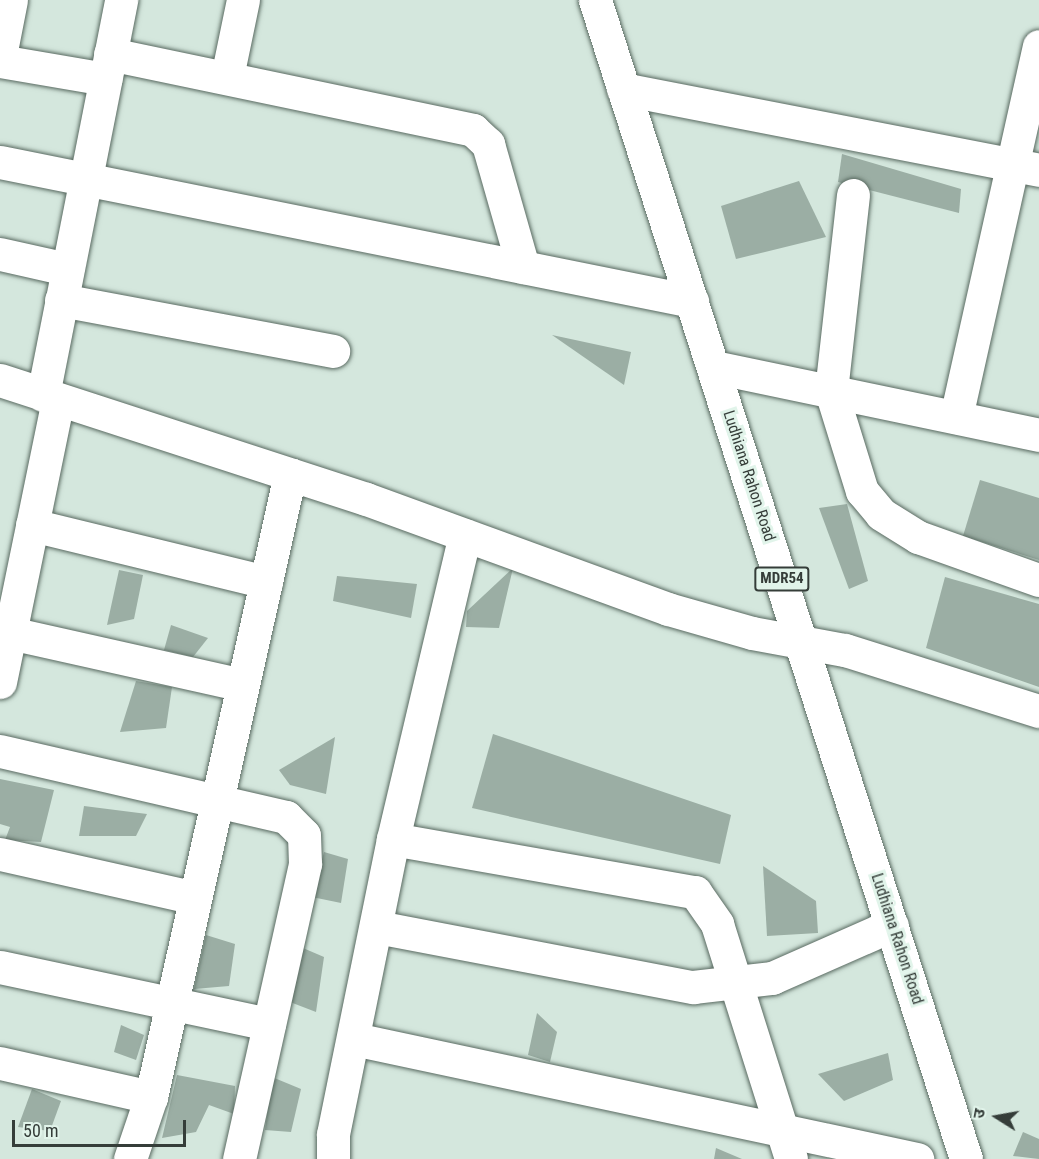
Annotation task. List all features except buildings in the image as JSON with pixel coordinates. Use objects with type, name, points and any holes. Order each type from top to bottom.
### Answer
[{"type":"street","points":[[0,56],[11,0]]},
{"type":"street","points":[[0,682],[32,525],[51,397],[64,284],[121,0]]},
{"type":"street","points":[[227,77],[243,0]]},
{"type":"street","name":"Ludhiana Rahon Road","points":[[595,0],[966,1159]]},
{"type":"street","points":[[956,417],[1027,168],[1039,46]]},
{"type":"street","points":[[0,61],[227,77],[473,130],[488,144],[523,267]]},
{"type":"street","points":[[624,89],[1027,168]]},
{"type":"street","points":[[0,162],[692,301]]},
{"type":"street","points":[[853,195],[831,391],[862,491],[881,514],[918,537],[1039,580]]},
{"type":"street","points":[[0,254],[64,284],[333,351]]},
{"type":"street","points":[[714,367],[1039,435]]},
{"type":"street","points":[[0,380],[290,474],[668,609],[803,644],[845,650],[1039,711]]},
{"type":"street","points":[[130,1159],[151,1097],[290,474]]},
{"type":"street","points":[[32,525],[266,582]]},
{"type":"street","points":[[333,1159],[393,839],[465,535]]},
{"type":"street","points":[[10,633],[242,685]]},
{"type":"street","points":[[0,751],[286,817],[304,835],[305,864],[239,1159]]},
{"type":"street","points":[[393,839],[695,892],[717,924],[787,1146]]},
{"type":"street","points":[[0,854],[195,898]]},
{"type":"street","points":[[377,927],[693,987],[738,985],[772,978],[892,925]]},
{"type":"street","points":[[0,967],[269,1024]]},
{"type":"street","points":[[354,1039],[787,1146],[916,1159]]},
{"type":"street","points":[[0,1063],[151,1097]]}]
